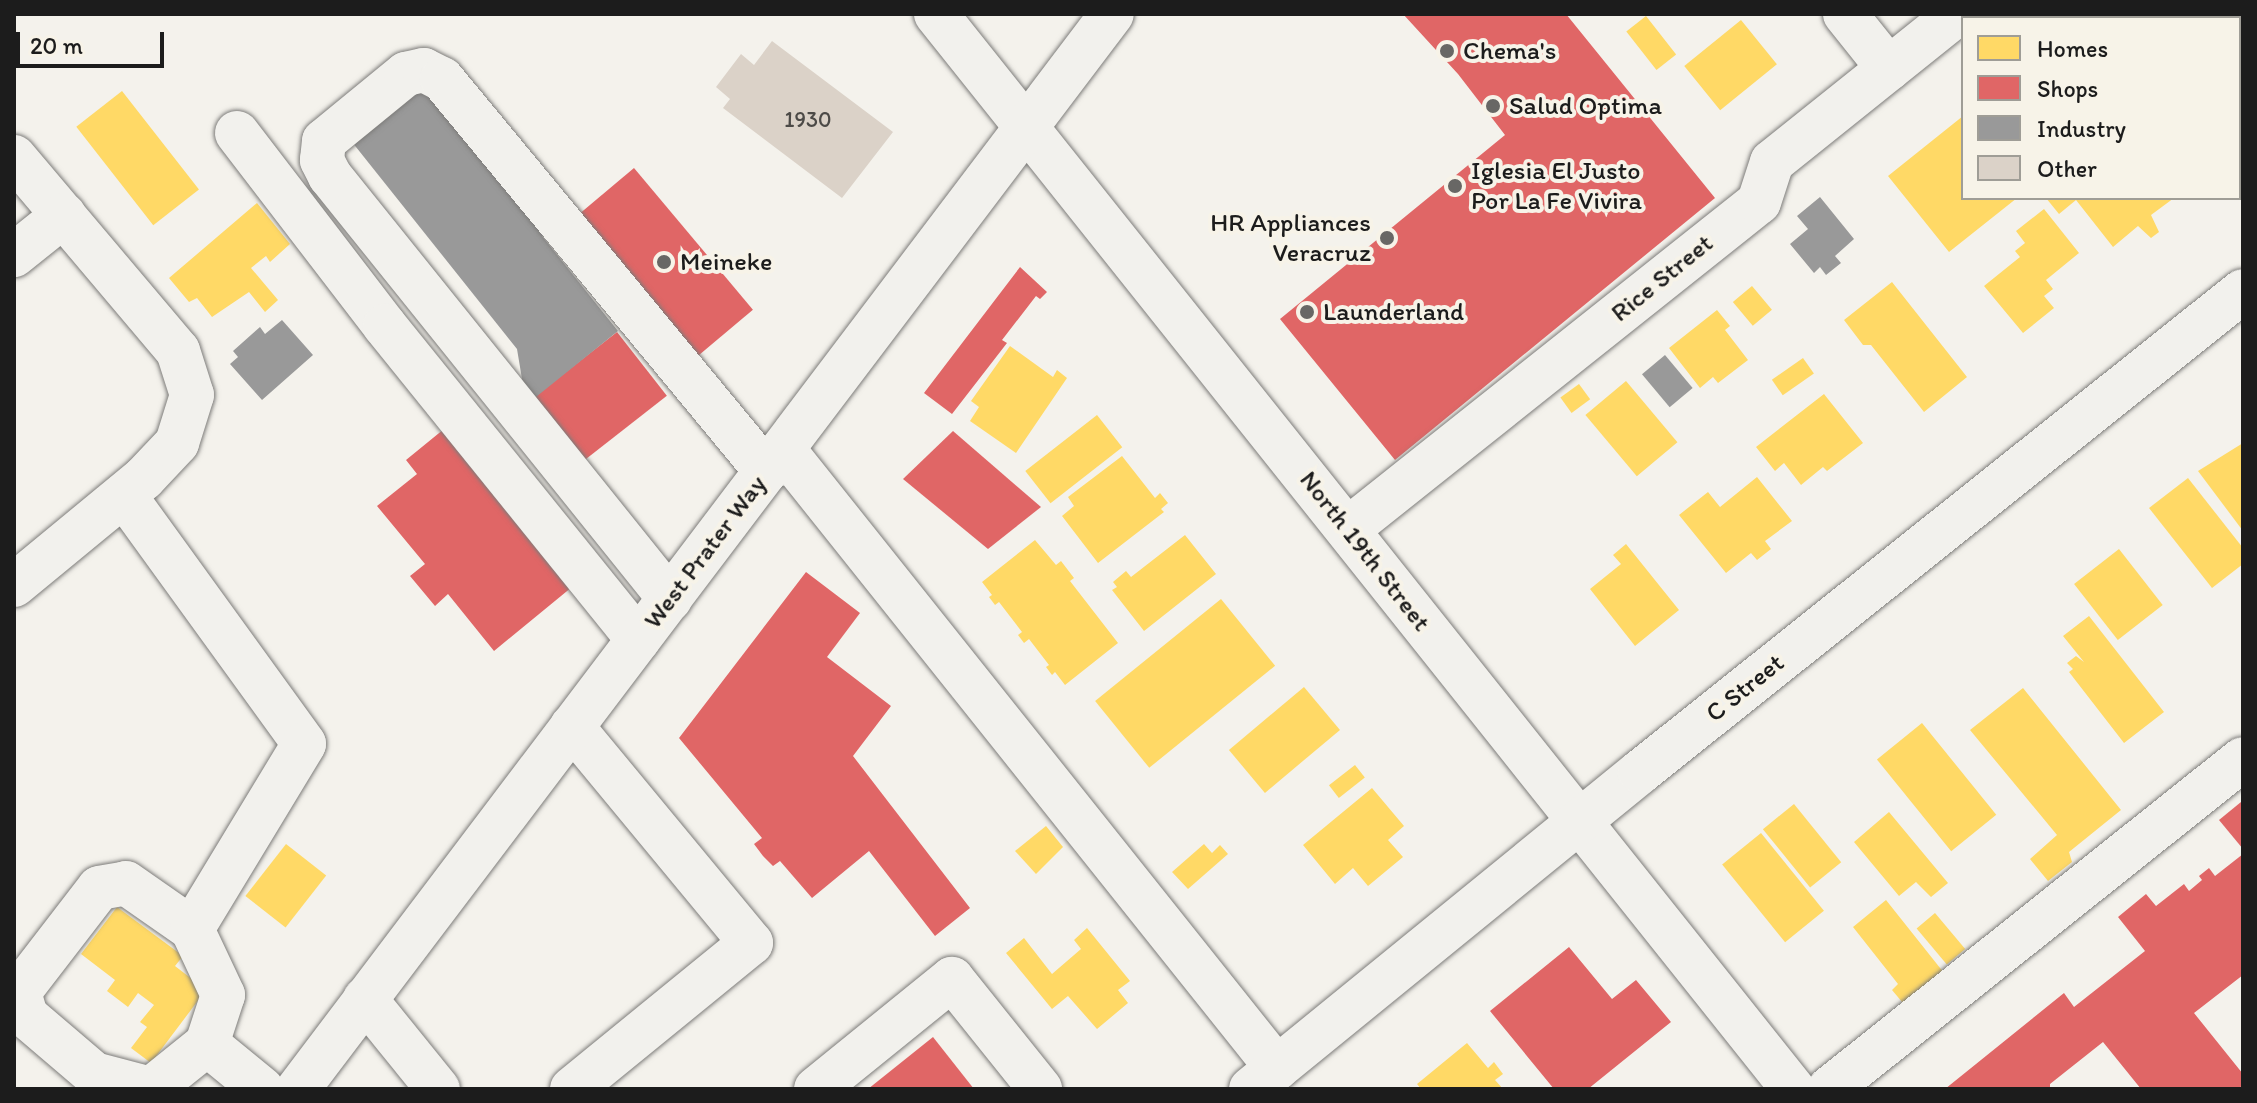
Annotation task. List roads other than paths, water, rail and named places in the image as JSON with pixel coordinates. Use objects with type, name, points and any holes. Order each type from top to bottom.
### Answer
[{"type":"street","name":"North 19th Street","points":[[936,14],[1793,1089]]},
{"type":"street","name":"West Prater Way","points":[[298,1089],[1112,14]]},
{"type":"street","points":[[1845,14],[1889,69]]},
{"type":"street","name":"Rice Street","points":[[1348,529],[1759,202],[1772,162],[1957,14]]},
{"type":"street","points":[[670,599],[330,176],[322,160],[324,141],[406,74],[424,70],[442,79],[774,460],[1264,1079]]},
{"type":"street","points":[[237,133],[385,326],[638,640]]},
{"type":"street","points":[[14,157],[178,351],[192,395],[177,443],[124,495],[14,585]]},
{"type":"street","points":[[14,255],[64,215]]},
{"type":"street","name":"C Street","points":[[1264,1079],[1579,822],[2243,291]]},
{"type":"street","points":[[124,495],[304,744],[192,929]]},
{"type":"street","points":[[572,727],[751,943],[572,1089]]},
{"type":"street","points":[[1829,1089],[2243,759]]},
{"type":"street","points":[[126,883],[192,929],[223,995],[207,1044],[151,1089],[94,1074],[26,1016],[19,992],[99,888],[126,883]]},
{"type":"street","points":[[816,1089],[952,979],[1040,1089]]},
{"type":"street","points":[[365,999],[438,1089]]},
{"type":"street","points":[[207,1044],[262,1089]]},
{"type":"place","name":"Chema's","points":[[1447,51]]},
{"type":"place","name":"Salud Optima","points":[[1493,106]]},
{"type":"place","name":"Iglesia El Justo Por La Fe Vivira","points":[[1455,186]]},
{"type":"place","name":"HR Appliances Veracruz","points":[[1387,238]]},
{"type":"place","name":"Meineke","points":[[664,262]]},
{"type":"place","name":"Launderland","points":[[1307,312]]}]
